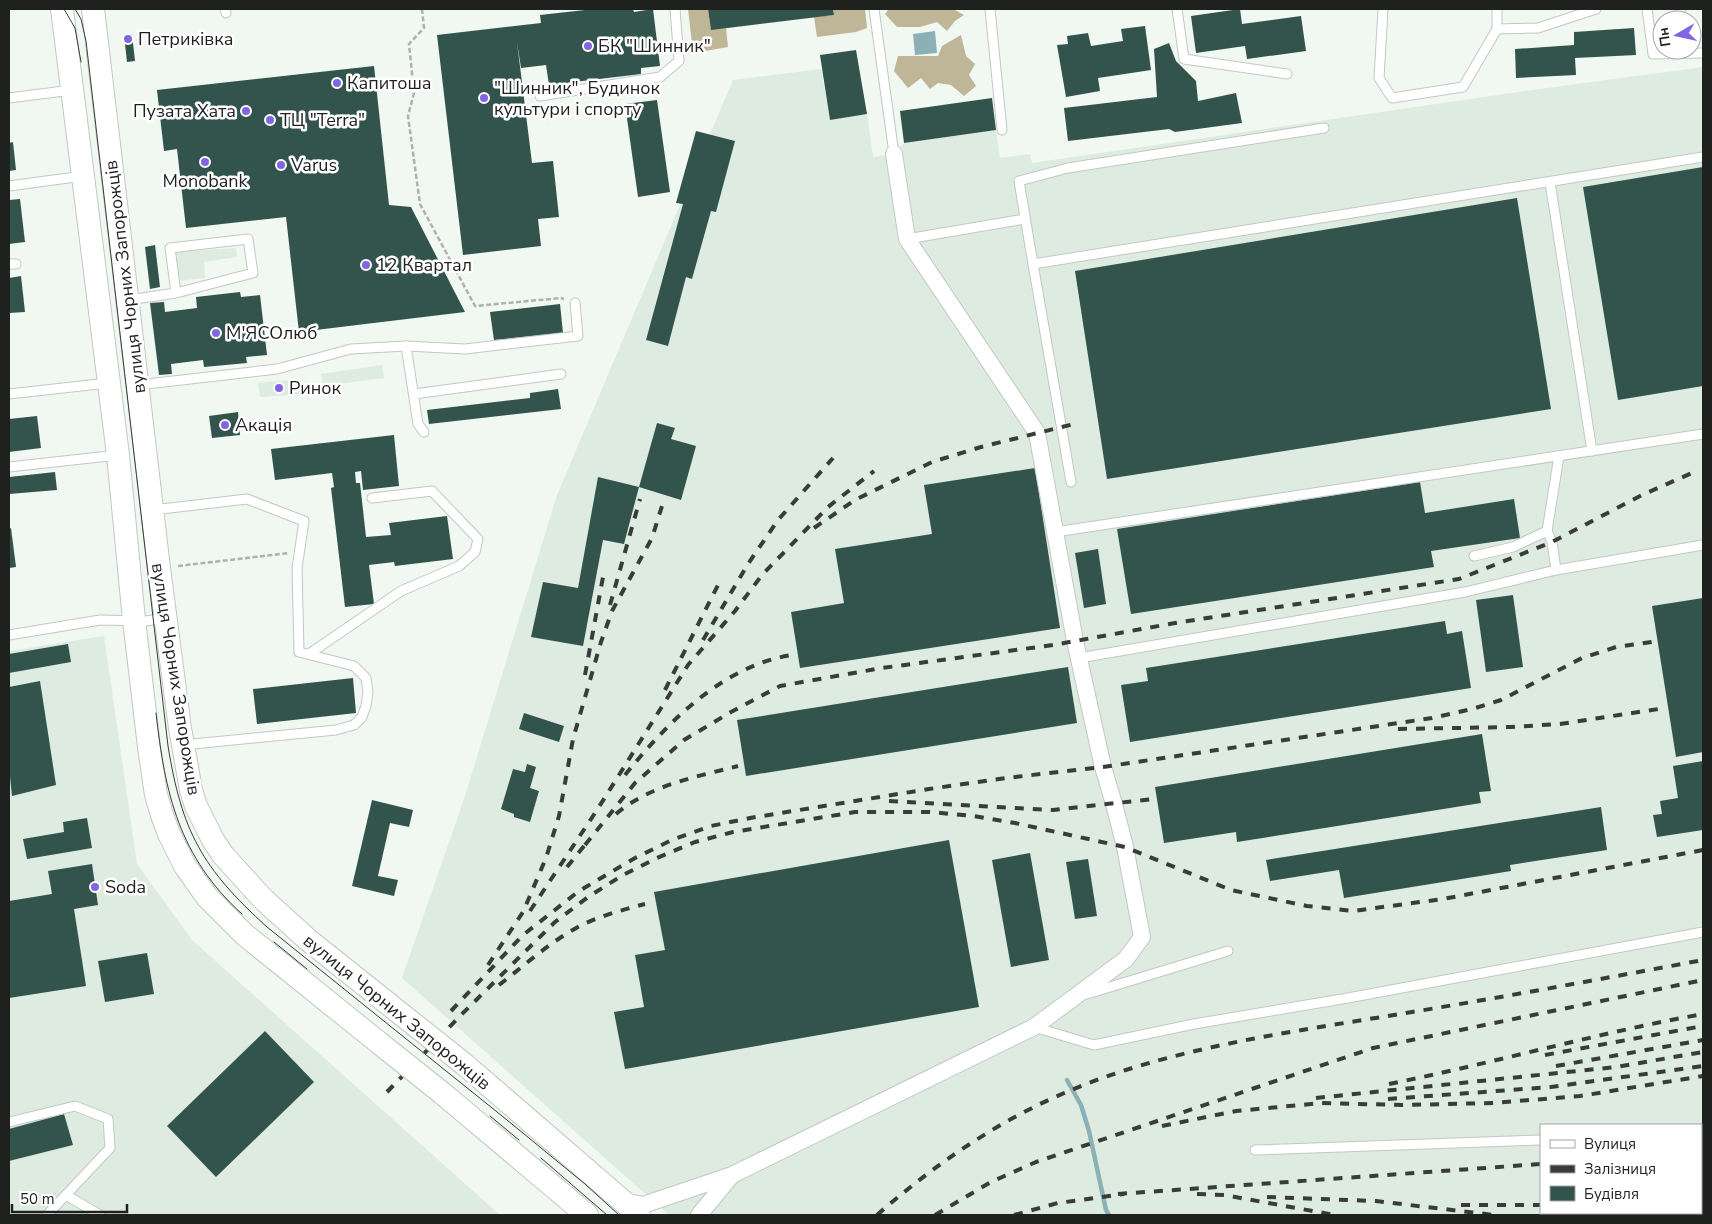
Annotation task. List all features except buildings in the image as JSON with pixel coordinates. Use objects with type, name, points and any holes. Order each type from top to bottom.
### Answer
[{"type":"main road","name":"вулиця Чорних Запорожців","points":[[62,9],[110,383],[134,620],[156,795],[169,834],[185,866],[207,897],[245,934],[442,1093],[588,1215]]},
{"type":"main road","name":"вулиця Чорних Запорожців","points":[[93,9],[165,618],[183,745],[191,790],[196,806],[213,840],[224,855],[263,899],[292,926],[464,1064],[631,1208]]},
{"type":"main road","points":[[85,186],[116,192]]},
{"type":"street","points":[[631,1208],[732,1175],[1034,1028],[1126,960],[1142,937],[1125,847],[1103,767],[1079,658],[1037,433],[907,239],[894,154]]},
{"type":"street","points":[[699,1215],[732,1175]]},
{"type":"lane","points":[[540,96],[660,77],[679,61],[675,9]]},
{"type":"lane","points":[[874,9],[894,154]]},
{"type":"lane","points":[[990,9],[1002,130]]},
{"type":"lane","points":[[1177,9],[1184,60],[1288,74]]},
{"type":"lane","points":[[1383,9],[1379,78],[1392,98],[1463,87],[1497,30],[1497,9]]},
{"type":"lane","points":[[1497,30],[1538,28],[1596,9]]},
{"type":"lane","points":[[1648,9],[1652,45]]},
{"type":"lane","points":[[9,98],[72,90]]},
{"type":"lane","points":[[1071,482],[1019,181],[1068,168],[1324,128]]},
{"type":"lane","points":[[1033,264],[1703,156]]},
{"type":"lane","points":[[1550,182],[1592,451]]},
{"type":"lane","points":[[9,186],[85,186]]},
{"type":"lane","points":[[907,239],[1025,219]]},
{"type":"lane","points":[[128,300],[176,293],[253,274],[248,239],[170,248],[176,293]]},
{"type":"lane","points":[[138,385],[277,369],[351,349],[406,346],[465,349],[578,336],[574,303]]},
{"type":"lane","points":[[406,346],[418,424],[424,432]]},
{"type":"lane","points":[[414,394],[561,374]]},
{"type":"lane","points":[[9,394],[110,383]]},
{"type":"lane","points":[[1055,532],[1703,434]]},
{"type":"lane","points":[[9,467],[118,455]]},
{"type":"lane","points":[[1556,570],[1552,542],[1547,531],[1559,456]]},
{"type":"lane","points":[[309,654],[401,592],[458,566],[475,552],[478,539],[432,491],[372,498]]},
{"type":"lane","points":[[153,510],[247,498],[304,521],[297,568],[300,652],[354,666],[366,678],[368,692],[362,717],[354,724],[336,730],[183,745]]},
{"type":"lane","points":[[1474,556],[1513,547],[1547,531]]},
{"type":"lane","points":[[1079,658],[1465,592],[1556,570],[1703,545]]},
{"type":"lane","points":[[9,635],[100,620],[146,621],[165,618]]},
{"type":"lane","points":[[1034,1028],[1094,1045],[1194,1024],[1703,932]]},
{"type":"lane","points":[[1077,997],[1228,951]]},
{"type":"lane","points":[[9,1122],[75,1106],[108,1119],[110,1148],[47,1215]]},
{"type":"lane","points":[[1255,1150],[1540,1140]]},
{"type":"lane","points":[[66,1195],[100,1215]]},
{"type":"path","points":[[422,9],[424,28],[409,44],[414,93],[408,116],[420,204],[475,306],[561,298],[574,303]]},
{"type":"path","points":[[159,568],[300,552]]},
{"type":"shaded area","points":[[688,9],[708,9],[711,29],[726,28],[728,47],[705,51],[692,44]]},
{"type":"shaded area","points":[[833,9],[865,9],[867,28],[856,32],[817,37],[814,17],[834,15]]},
{"type":"shaded area","points":[[889,9],[953,9],[964,15],[955,21],[947,31],[937,22],[920,27],[897,27],[885,14]]},
{"type":"shaded area","points":[[961,35],[966,56],[975,64],[969,75],[976,86],[964,96],[951,85],[938,83],[930,89],[921,78],[908,88],[894,71],[898,56],[938,56],[942,46]]},
{"type":"shaded area","points":[[1703,67],[1703,1215],[669,1215],[402,978],[465,796],[557,495],[733,80],[821,69],[830,120],[867,114],[873,157],[894,154],[904,143],[996,130],[1000,158],[1030,154],[1032,163]]},
{"type":"shaded area","points":[[236,248],[237,257],[204,262],[205,278],[178,281],[175,252]]},
{"type":"shaded area","points":[[382,365],[384,378],[323,386],[321,374]]},
{"type":"shaded area","name":"Ринок","points":[[299,379],[300,394],[260,397],[258,383]]},
{"type":"shaded area","points":[[104,636],[137,864],[192,940],[500,1215],[9,1215],[9,651]]},
{"type":"water","points":[[935,31],[937,53],[915,55],[913,34]]},
{"type":"waterway","points":[[1067,1080],[1081,1105],[1089,1131],[1106,1210],[1109,1215]]},
{"type":"tram line","points":[[64,9],[75,28],[81,62]]},
{"type":"tram line","points":[[75,9],[81,19],[86,41],[168,746],[180,802],[188,826],[198,847],[226,886],[267,927],[507,1120],[585,1184],[619,1215]]},
{"type":"tram line","points":[[156,713],[164,771],[179,822],[189,847],[203,870],[242,914]]},
{"type":"tram line","points":[[274,942],[307,969]]},
{"type":"tram line","points":[[490,1116],[519,1140]]},
{"type":"tram line","points":[[541,1158],[607,1215]]},
{"type":"railway","points":[[814,528],[855,500],[932,462],[981,447],[1074,424]]},
{"type":"railway","points":[[703,640],[748,564],[778,520],[833,458]]},
{"type":"railway","points":[[530,911],[597,810],[688,665],[735,611],[762,575],[828,507],[874,471]]},
{"type":"railway","points":[[585,845],[635,783],[684,740],[780,686],[882,668],[1053,645],[1175,623],[1459,579],[1552,542],[1642,495],[1692,473]]},
{"type":"railway","points":[[610,605],[640,499]]},
{"type":"railway","points":[[488,965],[523,912],[546,858],[559,816],[573,739],[601,642],[612,611],[652,538],[662,506]]},
{"type":"railway","points":[[585,675],[603,577]]},
{"type":"railway","points":[[665,690],[718,585]]},
{"type":"railway","points":[[451,1011],[523,935],[579,891],[635,858],[674,839],[711,826],[929,789],[1103,767],[1432,718],[1501,700],[1582,658],[1616,647],[1652,642]]},
{"type":"railway","points":[[625,775],[659,735],[698,699],[742,671],[766,661],[792,655]]},
{"type":"railway","points":[[1398,729],[1560,724],[1665,708]]},
{"type":"railway","points":[[616,814],[629,804],[658,789],[690,778],[738,766]]},
{"type":"railway","points":[[889,801],[1053,810],[1153,799]]},
{"type":"railway","points":[[387,1092],[555,922],[588,897],[623,875],[657,858],[695,842],[733,832],[855,812],[930,812],[973,816],[1015,823],[1125,847],[1231,890],[1307,906],[1353,911],[1443,899],[1703,850]]},
{"type":"railway","points":[[567,867],[589,840]]},
{"type":"railway","points":[[499,985],[548,947],[578,927],[602,916],[645,904]]},
{"type":"railway","points":[[877,1215],[944,1161],[1017,1116],[1069,1091],[1151,1062],[1282,1033],[1485,1000],[1703,960]]},
{"type":"railway","points":[[935,1215],[991,1182],[1036,1162],[1373,1048],[1703,980]]},
{"type":"railway","points":[[1389,1084],[1624,1030],[1703,1014]]},
{"type":"railway","points":[[1545,1055],[1703,1026]]},
{"type":"railway","points":[[1556,1066],[1703,1040]]},
{"type":"railway","points":[[1316,1098],[1616,1067],[1703,1052]]},
{"type":"railway","points":[[1388,1099],[1551,1087],[1703,1066]]},
{"type":"railway","points":[[1162,1126],[1236,1111],[1322,1103],[1402,1105],[1493,1103],[1580,1096],[1703,1076]]},
{"type":"railway","points":[[1118,1194],[1540,1164]]},
{"type":"railway","points":[[1014,1215],[1058,1203],[1124,1194]]},
{"type":"railway","points":[[1197,1194],[1224,1195],[1335,1215]]},
{"type":"railway","points":[[1267,1197],[1376,1201],[1494,1215]]},
{"type":"railway","points":[[1461,1205],[1540,1205]]},
{"type":"railway","points":[[1592,1215],[1606,1214]]},
{"type":"place","name":"Петриківка","points":[[128,39]]},
{"type":"place","name":"БК \"Шинник\"","points":[[588,46]]},
{"type":"place","name":"Капитоша","points":[[337,83]]},
{"type":"place","name":"\"Шинник\", Будинок культури і спорту","points":[[484,98]]},
{"type":"place","name":"Пузата Хата","points":[[246,111]]},
{"type":"place","name":"ТЦ \"Terra\"","points":[[270,120]]},
{"type":"place","name":"Monobank","points":[[205,162]]},
{"type":"place","name":"Varus","points":[[281,165]]},
{"type":"place","name":"12 Квартал","points":[[366,265]]},
{"type":"place","name":"М'ЯСОлюб","points":[[216,333]]},
{"type":"place","name":"Ринок","points":[[279,388]]},
{"type":"place","name":"Акація","points":[[225,425]]},
{"type":"place","name":"Soda","points":[[95,887]]}]
